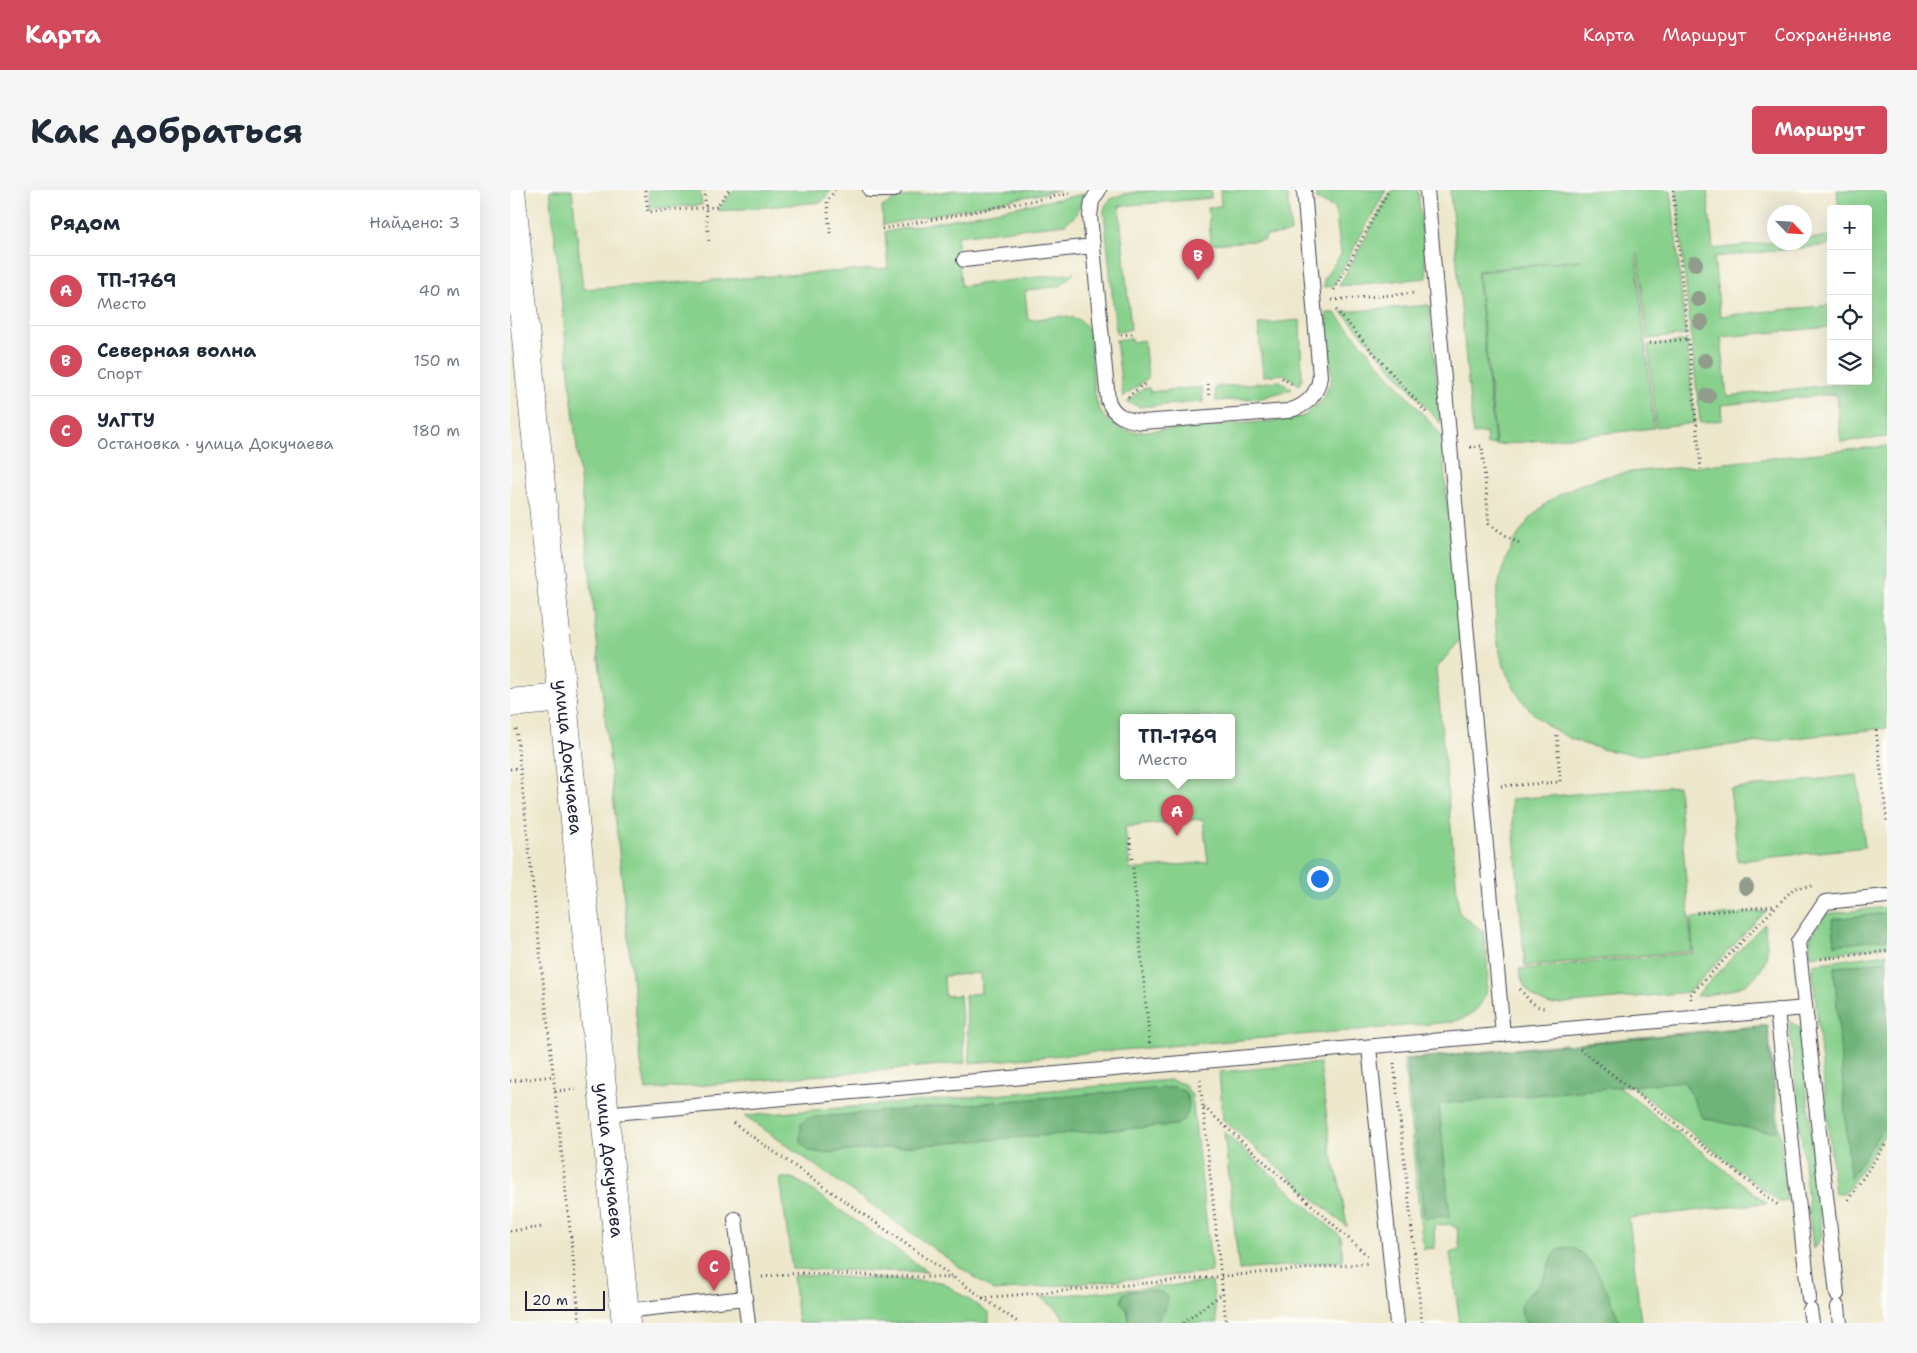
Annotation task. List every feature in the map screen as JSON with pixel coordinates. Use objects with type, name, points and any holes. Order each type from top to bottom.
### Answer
[{"type":"street","name":"улица Докучаева","points":[[512,190],[603,1114],[625,1317]]},
{"type":"street","points":[[510,703],[563,698]]},
{"type":"lane","points":[[870,190],[894,190]]},
{"type":"lane","points":[[1098,191],[1090,216],[1106,393],[1110,406],[1117,414],[1124,419],[1142,422],[1288,411],[1303,405],[1313,397],[1319,387],[1320,376],[1304,190]]},
{"type":"lane","points":[[1427,190],[1503,1035]]},
{"type":"lane","points":[[964,260],[1093,246]]},
{"type":"lane","points":[[1840,1323],[1798,942],[1825,902],[1887,896]]},
{"type":"lane","points":[[603,1114],[1805,1008]]},
{"type":"lane","points":[[1777,1010],[1810,1310]]},
{"type":"lane","points":[[1369,1047],[1398,1323]]},
{"type":"lane","points":[[735,1219],[748,1323]]},
{"type":"lane","points":[[625,1317],[745,1298]]},
{"type":"path","points":[[645,190],[648,212],[716,207],[729,190]]},
{"type":"path","points":[[704,190],[709,242]]},
{"type":"path","points":[[830,233],[827,202],[835,190]]},
{"type":"path","points":[[1328,300],[1389,190]]},
{"type":"path","points":[[1673,190],[1702,468]]},
{"type":"path","points":[[882,229],[1084,191],[1098,191]]},
{"type":"path","points":[[1328,300],[1436,291]]},
{"type":"path","points":[[1328,300],[1450,439]]},
{"type":"path","points":[[1650,343],[1688,339]]},
{"type":"path","points":[[1282,378],[1299,389],[1290,393]]},
{"type":"path","points":[[1122,402],[1142,385],[1148,384]]},
{"type":"path","points":[[1467,448],[1482,446],[1489,524],[1519,544]]},
{"type":"path","points":[[1876,730],[1887,821]]},
{"type":"path","points":[[1499,796],[1498,786],[1560,782],[1557,735]]},
{"type":"path","points":[[510,769],[520,768],[580,1323]]},
{"type":"path","points":[[1130,838],[1152,1066]]},
{"type":"path","points":[[1681,996],[1690,995],[1774,906],[1794,888],[1822,885]]},
{"type":"path","points":[[1697,913],[1774,906]]},
{"type":"path","points":[[1801,962],[1887,951]]},
{"type":"path","points":[[1517,980],[1529,1001],[1540,1008],[1554,1008],[1556,1030],[1800,1222]]},
{"type":"path","points":[[1690,995],[1693,1018]]},
{"type":"path","points":[[1393,1055],[1422,1323]]},
{"type":"path","points":[[1198,1062],[1226,1323]]},
{"type":"path","points":[[510,1081],[553,1076]]},
{"type":"path","points":[[721,1103],[722,1115],[1019,1323]]},
{"type":"path","points":[[982,1298],[1376,1263],[1203,1106]]},
{"type":"path","points":[[1830,1227],[1887,1142]]},
{"type":"path","points":[[510,1231],[543,1227]]},
{"type":"path","points":[[743,1279],[800,1273],[954,1278]]},
{"type":"path","points":[[1183,1323],[1222,1293]]},
{"type":"green space","points":[[550,190],[572,190],[583,289],[888,268],[885,232],[1084,194],[1076,215],[1065,224],[957,236],[961,286],[1074,273],[1061,286],[1025,291],[1028,320],[1062,316],[1078,319],[1085,324],[1090,332],[1094,386],[1098,406],[1105,418],[1112,424],[1135,432],[1285,420],[1304,416],[1323,400],[1332,378],[1326,313],[1335,313],[1441,435],[1460,640],[1436,669],[1459,913],[1484,932],[1488,974],[1487,987],[1484,998],[1477,1008],[1467,1016],[1452,1022],[970,1063],[965,995],[981,993],[980,973],[944,976],[945,996],[960,995],[965,1063],[646,1090],[641,1063]],"holes":[[[1203,819],[1208,862],[1130,870],[1125,827]]]},
{"type":"green space","points":[[648,190],[700,190],[702,205],[650,209]]},
{"type":"green space","points":[[734,190],[831,190],[822,202],[720,211],[720,207]]},
{"type":"green space","points":[[955,190],[1060,190],[883,225],[882,207],[898,198]]},
{"type":"green space","points":[[1163,190],[1211,190],[1211,198],[1119,206],[1131,329],[1116,333],[1104,211],[1106,204],[1111,199],[1127,193]]},
{"type":"green space","points":[[1220,190],[1285,190],[1288,198],[1291,233],[1265,236],[1265,240],[1211,244],[1208,207],[1221,206]]},
{"type":"green space","points":[[1316,190],[1386,190],[1333,286],[1324,287],[1324,278],[1341,255],[1335,208],[1317,200]]},
{"type":"green space","points":[[1392,190],[1418,190],[1427,278],[1339,286]]},
{"type":"green space","points":[[1450,190],[1671,190],[1686,335],[1647,339],[1638,254],[1636,255],[1654,428],[1496,445],[1478,272],[1581,260],[1477,271],[1495,444],[1487,445],[1486,433],[1473,434]]},
{"type":"green space","points":[[1676,190],[1707,190],[1713,249],[1767,243],[1767,250],[1782,250],[1714,257],[1720,316],[1827,305],[1827,327],[1721,337],[1727,396],[1830,385],[1872,385],[1872,205],[1839,205],[1837,190],[1887,190],[1887,437],[1841,442],[1836,394],[1721,405],[1722,420],[1700,423]]},
{"type":"green space","points":[[1827,236],[1827,245],[1812,247],[1812,238]]},
{"type":"green space","points":[[1429,305],[1441,424],[1342,312]]},
{"type":"green space","points":[[1300,320],[1302,380],[1299,385],[1284,374],[1263,376],[1258,324]]},
{"type":"green space","points":[[1131,338],[1132,342],[1144,340],[1148,378],[1123,397],[1116,340]]},
{"type":"green space","points":[[1687,341],[1695,423],[1656,427],[1648,345]]},
{"type":"green space","points":[[1280,381],[1292,389],[1261,398],[1216,401],[1215,387]]},
{"type":"green space","points":[[1202,387],[1203,402],[1140,407],[1127,402],[1142,389],[1149,388],[1150,392]]},
{"type":"green space","points":[[1887,446],[1887,728],[1640,755],[1609,751],[1580,743],[1554,730],[1530,710],[1512,684],[1501,655],[1496,624],[1497,592],[1505,561],[1519,533],[1540,509],[1566,491],[1597,479],[1631,472]]},
{"type":"green space","points":[[1857,775],[1865,847],[1738,861],[1730,789]]},
{"type":"green space","points":[[1678,786],[1692,951],[1525,966],[1511,799]]},
{"type":"green space","points":[[1887,907],[1887,946],[1810,956],[1810,938],[1825,914]]},
{"type":"green space","points":[[1766,911],[1689,992],[1551,1005],[1533,996],[1525,987],[1520,976],[1519,969],[1693,953],[1691,918]]},
{"type":"green space","points":[[1887,913],[1887,939],[1835,945],[1832,919]]},
{"type":"green space","points":[[1764,924],[1767,952],[1764,964],[1758,973],[1750,981],[1740,986],[1718,993],[1696,996]]},
{"type":"green space","points":[[1887,954],[1887,1131],[1846,1192],[1835,1194],[1812,964]]},
{"type":"green space","points":[[1887,961],[1887,1123],[1850,1178],[1834,967]]},
{"type":"green space","points":[[1789,1021],[1800,1028],[1822,1236],[1813,1249]]},
{"type":"green space","points":[[1768,1025],[1787,1201],[1779,1202],[1578,1043]]},
{"type":"green space","points":[[1767,1026],[1777,1131],[1761,1131],[1703,1118],[1684,1081],[1439,1104],[1450,1216],[1424,1218],[1407,1060]]},
{"type":"green space","points":[[1564,1044],[1767,1203],[1629,1218],[1641,1323],[1460,1323],[1450,1253],[1460,1250],[1457,1228],[1449,1224],[1434,1226],[1435,1248],[1423,1249],[1404,1059]]},
{"type":"green space","points":[[1320,1063],[1331,1152],[1340,1185],[1347,1227],[1223,1120],[1219,1072]]},
{"type":"green space","points":[[1170,1080],[1184,1084],[1192,1096],[1212,1272],[994,1291],[745,1116]]},
{"type":"green space","points":[[1174,1087],[1184,1091],[1189,1106],[1187,1115],[1176,1125],[823,1153],[809,1151],[800,1141],[801,1124],[806,1119],[816,1117]]},
{"type":"green space","points":[[1224,1132],[1341,1237],[1343,1261],[1239,1270]]},
{"type":"green space","points":[[780,1178],[792,1178],[803,1184],[928,1272],[792,1269]]},
{"type":"green space","points":[[1560,1248],[1575,1249],[1590,1262],[1603,1282],[1620,1323],[1526,1323],[1520,1308],[1521,1303],[1541,1282],[1552,1258]]},
{"type":"green space","points":[[793,1276],[942,1282],[989,1313],[989,1323],[798,1323]]},
{"type":"green space","points":[[1212,1282],[1217,1323],[1066,1323],[1059,1311],[1041,1297]]},
{"type":"green space","points":[[1150,1290],[1161,1292],[1168,1297],[1167,1305],[1162,1314],[1156,1323],[1129,1323],[1127,1309],[1121,1303],[1123,1294],[1130,1291]]},
{"type":"place","name":"Северная волна","points":[[1198,280]]},
{"type":"place","name":"ТП-1769","points":[[1177,836]]},
{"type":"place","name":"УлГТУ","points":[[714,1291]]}]
